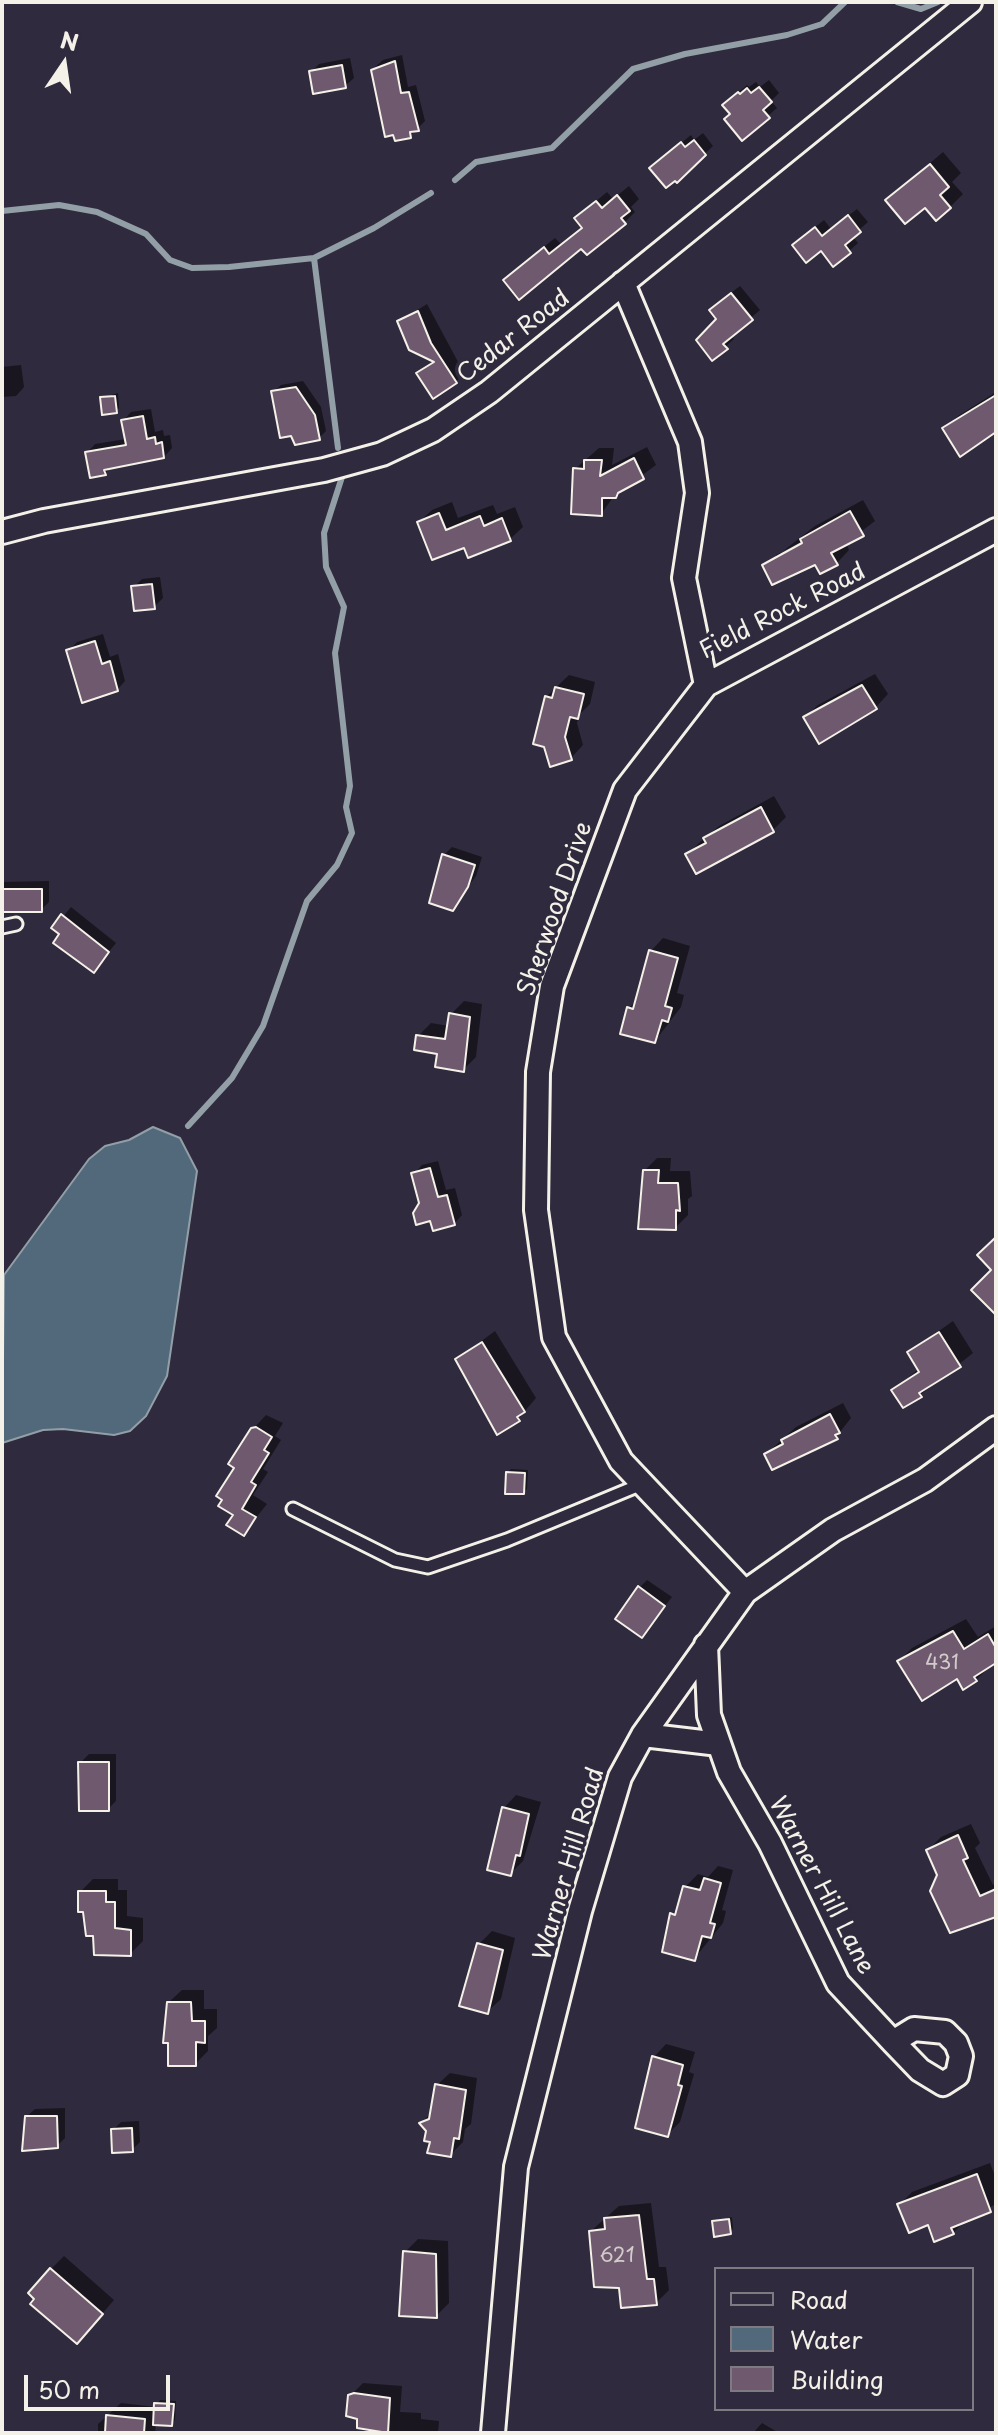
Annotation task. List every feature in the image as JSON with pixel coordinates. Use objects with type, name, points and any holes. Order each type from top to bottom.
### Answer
[{"type":"street","name":"Cedar Road","points":[[2,532],[44,521],[266,483],[354,462],[407,444],[489,392],[970,2]]},
{"type":"street","name":"Field Rock Road","points":[[623,283],[690,442],[697,493],[684,578],[706,685],[996,530]]},
{"type":"street","name":"Sherwood Drive","points":[[706,685],[625,790],[552,986],[538,1072],[536,1210],[554,1337],[621,1461],[745,1592]]},
{"type":"street","name":"Warner Hill Road","points":[[493,2433],[516,2167],[614,1795],[643,1735],[745,1592],[833,1530],[925,1480],[996,1428]]},
{"type":"street","name":"Warner Hill Lane","points":[[706,1645],[709,1715],[729,1772],[770,1843],[838,1983],[893,2042]]},
{"type":"street","points":[[643,1735],[719,1744]]},
{"type":"lane","points":[[2,927],[16,924]]},
{"type":"lane","points":[[293,1509],[395,1560],[428,1567],[507,1540],[642,1484]]},
{"type":"water","points":[[153,1127],[180,1138],[197,1171],[167,1376],[146,1416],[130,1431],[114,1435],[63,1429],[43,1430],[2,1443],[4,1275],[89,1159],[105,1146],[129,1140]]},
{"type":"building","points":[[395,61],[401,93],[409,92],[419,131],[410,132],[411,138],[395,141],[393,135],[385,137],[371,70]]},
{"type":"building","points":[[342,65],[346,88],[313,94],[309,71]]},
{"type":"building","points":[[759,87],[772,102],[763,110],[770,118],[742,141],[724,119],[730,114],[722,105],[738,92],[740,94],[747,88],[751,93]]},
{"type":"building","points":[[694,140],[706,155],[677,183],[675,181],[666,188],[649,168],[681,142],[685,147]]},
{"type":"building","points":[[930,164],[949,187],[940,195],[951,208],[936,221],[925,208],[905,224],[885,200]]},
{"type":"building","points":[[617,195],[630,211],[621,218],[626,224],[587,255],[581,249],[519,300],[503,280],[544,247],[549,254],[582,228],[574,218],[596,201],[602,208]]},
{"type":"building","points":[[848,215],[861,232],[845,245],[851,253],[833,267],[821,251],[806,263],[792,245],[815,227],[822,236]]},
{"type":"building","points":[[731,293],[753,320],[723,344],[728,349],[712,361],[696,340],[716,319],[709,310]]},
{"type":"building","points":[[418,311],[431,343],[457,383],[433,399],[416,373],[434,362],[409,350],[397,321]]},
{"type":"building","points":[[296,387],[315,415],[320,440],[295,445],[291,436],[280,438],[271,391]]},
{"type":"building","points":[[996,395],[996,432],[960,457],[942,428]]},
{"type":"building","points":[[115,396],[117,413],[102,415],[100,397]]},
{"type":"building","points":[[143,416],[147,439],[155,437],[156,444],[162,442],[164,458],[104,470],[106,475],[90,478],[85,452],[126,445],[121,420]]},
{"type":"building","points":[[634,458],[644,479],[618,493],[616,498],[602,498],[602,516],[571,514],[573,468],[584,469],[584,460],[602,460],[600,476]]},
{"type":"building","points":[[850,511],[864,536],[831,553],[838,565],[820,574],[815,565],[772,585],[762,565]]},
{"type":"building","points":[[439,513],[446,530],[480,516],[484,526],[502,518],[511,541],[468,558],[464,548],[432,560],[417,522]]},
{"type":"building","points":[[152,584],[155,609],[134,611],[131,586]]},
{"type":"building","points":[[95,641],[102,664],[110,661],[118,691],[82,703],[66,650]]},
{"type":"building","points":[[862,685],[877,709],[819,744],[803,717]]},
{"type":"building","points":[[555,687],[584,694],[578,719],[570,717],[565,737],[572,760],[550,767],[544,747],[533,744],[545,696],[552,698]]},
{"type":"building","points":[[761,807],[774,832],[696,874],[685,854],[706,843],[703,838]]},
{"type":"building","points":[[442,854],[475,865],[468,887],[453,911],[429,903]]},
{"type":"building","points":[[2,889],[42,889],[42,912],[2,912]]},
{"type":"building","points":[[61,914],[109,952],[94,973],[53,943],[59,934],[51,928]]},
{"type":"building","points":[[649,950],[678,958],[665,1006],[672,1008],[668,1022],[662,1020],[655,1043],[620,1034],[627,1007],[633,1009]]},
{"type":"building","points":[[449,1013],[470,1017],[464,1072],[435,1067],[437,1054],[414,1050],[416,1035],[445,1039]]},
{"type":"building","points":[[430,1168],[438,1197],[447,1195],[455,1225],[433,1231],[430,1221],[416,1225],[413,1213],[419,1203],[411,1173]]},
{"type":"building","points":[[643,1170],[659,1170],[658,1183],[678,1183],[680,1211],[676,1210],[676,1230],[638,1229]]},
{"type":"building","points":[[996,1237],[996,1315],[971,1290],[991,1270],[977,1255]]},
{"type":"building","points":[[939,1332],[961,1367],[919,1393],[922,1397],[903,1408],[891,1390],[919,1372],[907,1352]]},
{"type":"building","points":[[482,1342],[525,1412],[517,1417],[520,1421],[497,1435],[455,1359]]},
{"type":"building","points":[[830,1414],[840,1433],[835,1435],[838,1439],[772,1470],[764,1454],[783,1444],[781,1440]]},
{"type":"building","points":[[256,1427],[272,1437],[264,1450],[269,1453],[251,1482],[256,1485],[242,1509],[256,1517],[244,1536],[226,1525],[233,1515],[218,1506],[222,1500],[216,1496],[234,1468],[228,1464],[251,1428]]},
{"type":"building","points":[[506,1472],[525,1473],[524,1494],[505,1494]]},
{"type":"building","points":[[638,1586],[665,1606],[642,1638],[615,1619]]},
{"type":"building","points":[[953,1631],[964,1649],[988,1634],[996,1648],[996,1663],[974,1677],[977,1681],[963,1690],[957,1679],[922,1701],[897,1661]]},
{"type":"building","points":[[78,1762],[109,1762],[109,1811],[79,1811]]},
{"type":"building","points":[[502,1807],[529,1814],[520,1856],[516,1855],[511,1876],[487,1870]]},
{"type":"building","points":[[958,1835],[968,1858],[963,1860],[980,1896],[996,1889],[996,1917],[950,1933],[930,1891],[937,1875],[926,1850]]},
{"type":"building","points":[[704,1878],[721,1883],[710,1923],[715,1924],[711,1938],[702,1936],[695,1961],[662,1952],[670,1913],[675,1915],[683,1886],[700,1890]]},
{"type":"building","points":[[78,1891],[106,1891],[106,1902],[115,1902],[115,1928],[131,1930],[131,1956],[94,1955],[93,1936],[86,1936],[83,1912],[78,1912]]},
{"type":"building","points":[[477,1943],[503,1950],[488,2014],[459,2006]]},
{"type":"building","points":[[167,2002],[191,2002],[192,2021],[205,2021],[205,2043],[196,2042],[196,2066],[168,2066],[168,2043],[163,2043]]},
{"type":"building","points":[[652,2056],[683,2065],[678,2085],[682,2086],[668,2137],[635,2128]]},
{"type":"building","points":[[435,2084],[466,2090],[459,2139],[454,2138],[451,2157],[427,2153],[430,2142],[424,2141],[426,2131],[419,2123],[429,2119]]},
{"type":"building","points":[[25,2116],[57,2116],[58,2148],[22,2151]]},
{"type":"building","points":[[132,2128],[133,2152],[112,2153],[111,2129]]},
{"type":"building","points":[[977,2174],[991,2212],[951,2228],[954,2234],[934,2242],[928,2225],[909,2233],[897,2204]]},
{"type":"building","points":[[639,2215],[647,2279],[654,2279],[657,2305],[621,2308],[619,2288],[594,2287],[589,2231],[605,2229],[604,2218]]},
{"type":"building","points":[[729,2219],[731,2234],[714,2237],[712,2221]]},
{"type":"building","points":[[403,2251],[436,2254],[437,2318],[399,2316]]},
{"type":"building","points":[[50,2268],[103,2314],[77,2344],[30,2304],[34,2299],[28,2293]]},
{"type":"building","points":[[354,2393],[390,2398],[388,2433],[357,2428],[357,2419],[346,2416],[348,2395]]},
{"type":"building","points":[[154,2403],[174,2404],[172,2426],[153,2425]]},
{"type":"building","points":[[106,2415],[145,2419],[144,2433],[105,2433]]},
{"type":"waterway","points":[[455,180],[476,162],[552,148],[633,69],[685,54],[787,35],[822,24],[845,2]]},
{"type":"waterway","points":[[897,2],[921,9],[938,2]]},
{"type":"waterway","points":[[2,211],[59,205],[97,212],[146,234],[170,260],[192,268],[229,267],[314,258],[374,228],[431,193]]},
{"type":"waterway","points":[[314,258],[338,448]]},
{"type":"waterway","points":[[188,1126],[232,1078],[263,1026],[307,901],[337,865],[352,833],[346,807],[350,786],[335,653],[344,607],[326,567],[324,533],[342,477]]}]
